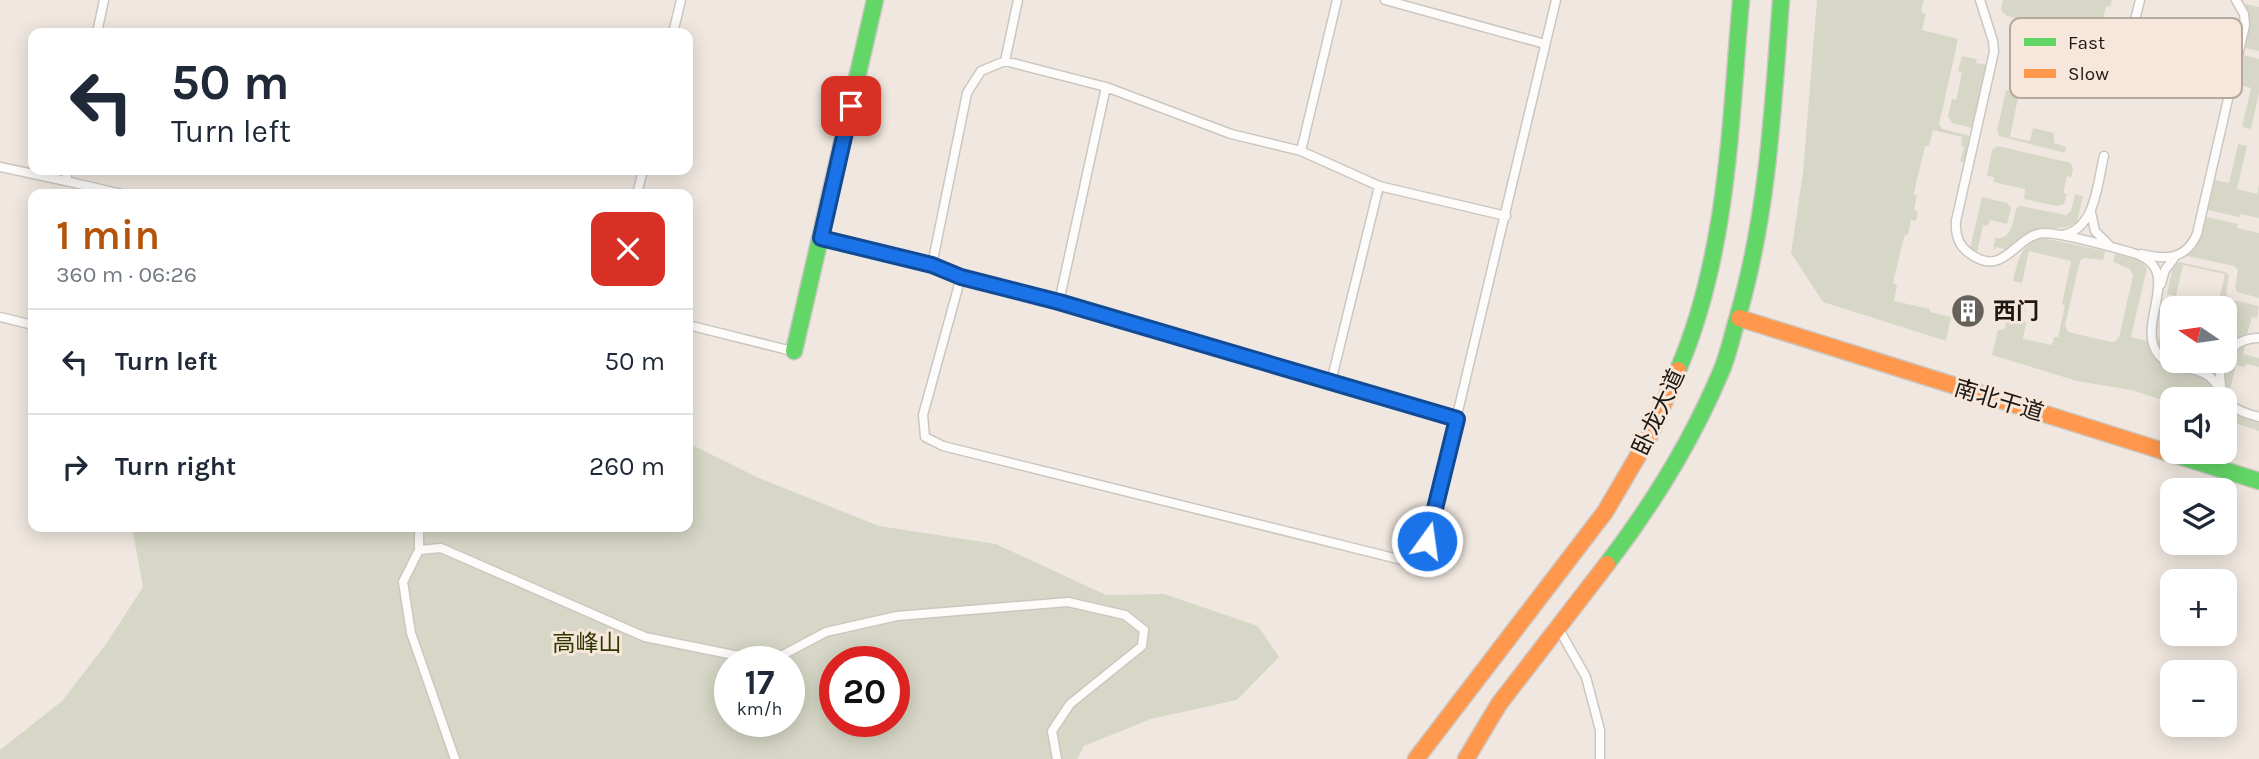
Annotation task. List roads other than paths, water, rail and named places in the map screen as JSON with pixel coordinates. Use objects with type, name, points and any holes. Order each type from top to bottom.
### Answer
[{"type":"main road","points":[[794,351],[875,0]]},
{"type":"main road","name":"卧龙大道","points":[[1416,759],[1605,512],[1649,437],[1684,356],[1710,273],[1725,188],[1741,0]]},
{"type":"main road","name":"卧龙大道","points":[[1466,759],[1499,705],[1632,532],[1678,458],[1724,366],[1750,274],[1768,171],[1781,0]]},
{"type":"main road","name":"南北干道","points":[[1739,318],[2259,481]]},
{"type":"lane","points":[[98,28],[104,0]]},
{"type":"lane","points":[[674,28],[681,0]]},
{"type":"lane","points":[[1005,61],[1018,0]]},
{"type":"lane","points":[[1301,151],[1337,0]]},
{"type":"lane","points":[[1385,0],[1545,44]]},
{"type":"lane","points":[[961,277],[923,415],[925,437],[943,446],[1402,560],[1419,554],[1427,541],[1556,0]]},
{"type":"lane","points":[[1980,0],[1994,52],[1956,221],[1957,238],[1963,248],[1980,260],[1994,261],[2007,257],[2026,239],[2037,234],[2060,236],[2164,259],[2179,255]]},
{"type":"lane","points":[[2237,1],[2244,14],[2242,38]]},
{"type":"lane","points":[[932,265],[967,93],[981,71],[1005,61],[1106,87],[1231,134],[1301,151],[1378,186],[1506,216]]},
{"type":"lane","points":[[1059,302],[1106,87]]},
{"type":"lane","points":[[2160,354],[2155,348],[2151,331],[2165,270],[2195,239],[2228,98]]},
{"type":"lane","points":[[2060,236],[2081,227],[2091,209],[2104,156]]},
{"type":"lane","points":[[0,167],[28,173]]},
{"type":"lane","points":[[38,175],[100,189]]},
{"type":"lane","points":[[66,181],[67,175]]},
{"type":"lane","points":[[1331,382],[1378,186]]},
{"type":"lane","points":[[2091,209],[2097,235],[2115,248]]},
{"type":"lane","points":[[821,238],[932,265],[961,277],[1059,302],[1457,419]]},
{"type":"lane","points":[[2135,253],[2154,267],[2158,276],[2159,293]]},
{"type":"lane","points":[[0,317],[28,324]]},
{"type":"lane","points":[[693,326],[794,351]]},
{"type":"lane","points":[[2237,345],[2241,341],[2259,338]]},
{"type":"lane","points":[[2200,373],[2210,377],[2218,387]]},
{"type":"lane","points":[[2237,409],[2259,417]]},
{"type":"lane","points":[[419,532],[419,550],[403,582],[411,633],[455,759]]},
{"type":"lane","points":[[419,550],[441,548],[645,638],[734,655],[778,658],[826,632],[897,616],[1068,602],[1125,615],[1144,630],[1142,646],[1070,704],[1052,731],[1056,759]]},
{"type":"lane","points":[[1558,627],[1586,677],[1600,730],[1600,759]]},
{"type":"place","name":"西门","points":[[1968,311]]},
{"type":"park label","name":"高峰山","points":[[587,643]]}]
